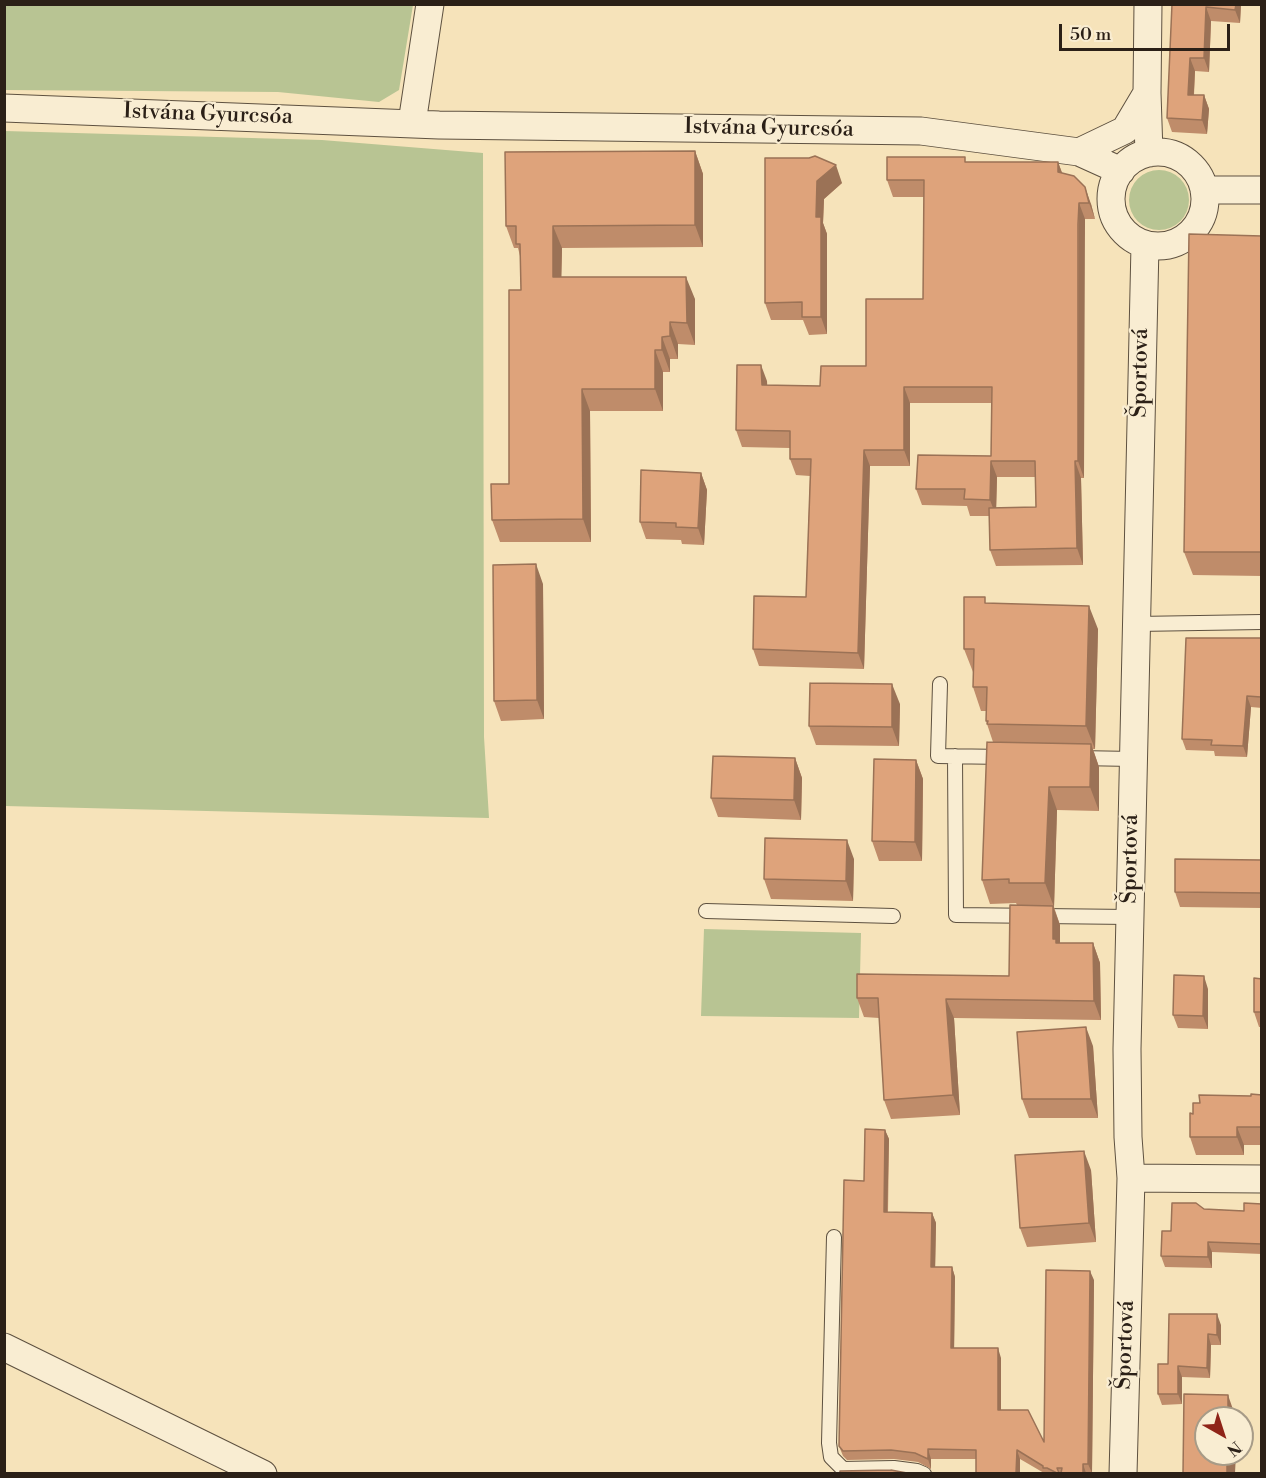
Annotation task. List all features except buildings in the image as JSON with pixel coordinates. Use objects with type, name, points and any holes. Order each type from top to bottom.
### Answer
[{"type":"street","points":[[412,123],[430,4]]},
{"type":"street","points":[[1148,4],[1149,153]]},
{"type":"street","points":[[1079,152],[1125,130],[1147,93]]},
{"type":"street","name":"Istvána Gyurcsóa","points":[[4,108],[412,123],[921,131],[1079,152],[1121,171]]},
{"type":"street","points":[[1161,152],[1184,160],[1193,168],[1204,190],[1205,202],[1198,225],[1180,241],[1169,245],[1145,245],[1132,238],[1120,227],[1113,214],[1111,199],[1114,184],[1121,171],[1129,162],[1149,153],[1161,152]]},
{"type":"street","points":[[1204,190],[1262,190]]},
{"type":"street","name":"Športová","points":[[1123,1473],[1131,1178],[1127,1049],[1129,917],[1145,245]]},
{"type":"street","points":[[1131,1178],[1262,1179]]},
{"type":"street","points":[[4,1347],[263,1473]]},
{"type":"lane","points":[[1136,624],[1262,622]]},
{"type":"lane","points":[[940,684],[938,756],[1014,757]]},
{"type":"lane","points":[[956,756],[956,915],[1129,917]]},
{"type":"lane","points":[[1061,758],[1133,759]]},
{"type":"lane","points":[[705,911],[893,916]]},
{"type":"lane","points":[[834,1237],[829,1443],[831,1457],[843,1468],[894,1468],[924,1473]]},
{"type":"green space","points":[[5,4],[413,5],[399,90],[379,102],[278,92],[5,90]]},
{"type":"green space","points":[[5,131],[322,140],[483,153],[484,737],[489,818],[5,806]]},
{"type":"green space","points":[[1153,170],[1165,170],[1176,175],[1184,183],[1189,200],[1187,212],[1176,225],[1165,230],[1153,230],[1142,225],[1134,217],[1129,206],[1129,194],[1134,183],[1142,175]]},
{"type":"green space","points":[[704,929],[861,933],[859,1018],[701,1016]]}]
